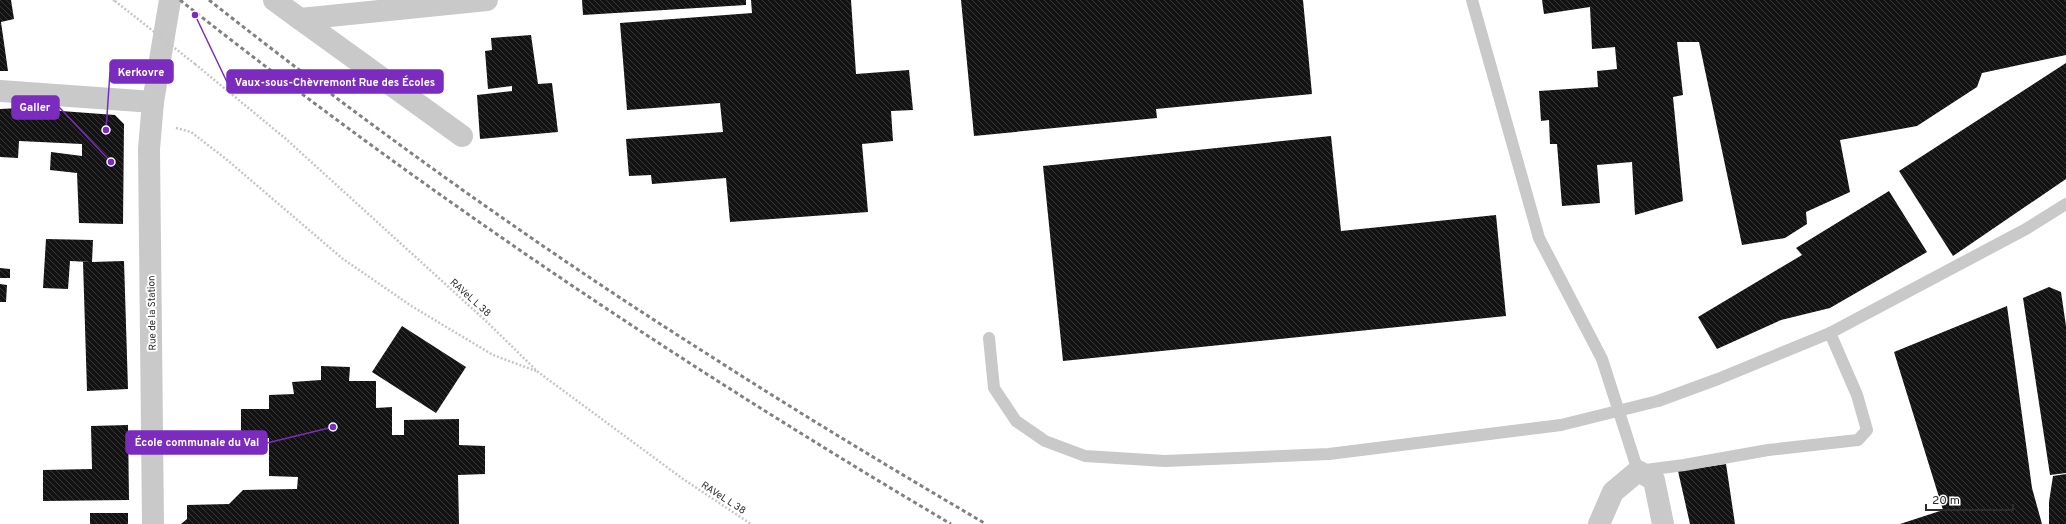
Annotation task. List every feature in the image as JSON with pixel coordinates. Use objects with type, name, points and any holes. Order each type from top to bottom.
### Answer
[{"type":"street","name":"Rue de la Station","points":[[153,524],[149,157],[152,111],[170,0]]},
{"type":"street","points":[[274,0],[462,136]]},
{"type":"street","points":[[300,19],[487,0]]},
{"type":"street","points":[[0,91],[152,111]]},
{"type":"street","points":[[1599,524],[1613,492],[1638,471],[1654,480],[1663,524]]},
{"type":"lane","points":[[1472,0],[1539,238],[1602,359],[1638,471],[1684,465],[1768,450],[1858,440],[1867,430],[1857,395],[1830,333]]},
{"type":"lane","points":[[989,338],[994,388],[1016,421],[1045,441],[1085,456],[1165,461],[1329,454],[1561,425],[1658,401],[1718,379],[1830,333],[2026,229],[2066,204]]},
{"type":"path","name":"RAVeL L 38","points":[[114,1],[195,64],[286,139],[487,322],[538,372],[683,479],[751,524]]},
{"type":"path","points":[[152,111],[191,132],[226,159],[343,259],[413,307],[493,355],[538,372]]},
{"type":"building","points":[[0,0],[11,0],[14,19],[1,22],[8,71],[0,71]]},
{"type":"building","points":[[582,0],[746,0],[746,5],[583,15]]},
{"type":"building","points":[[751,0],[851,0],[856,74],[909,70],[913,110],[891,111],[893,141],[862,144],[868,212],[730,222],[726,178],[652,184],[651,175],[629,176],[626,139],[723,132],[720,103],[627,110],[620,23],[752,13]]},
{"type":"building","points":[[961,0],[1303,0],[1312,94],[1156,109],[1157,118],[974,136]]},
{"type":"building","points":[[1542,0],[2066,0],[2066,55],[1982,73],[1977,87],[1917,126],[1840,140],[1850,192],[1806,212],[1807,224],[1785,238],[1742,245],[1699,42],[1677,42],[1683,95],[1673,97],[1683,201],[1635,215],[1632,162],[1597,165],[1600,203],[1562,206],[1557,144],[1550,144],[1549,120],[1541,121],[1539,91],[1598,87],[1597,71],[1617,69],[1615,47],[1592,49],[1590,7],[1544,14]]},
{"type":"building","points":[[531,35],[538,84],[552,83],[558,132],[480,139],[477,95],[512,91],[512,86],[488,89],[485,51],[492,50],[491,38]]},
{"type":"building","points":[[2066,63],[2066,179],[1953,256],[1899,171]]},
{"type":"building","points":[[21,108],[115,115],[124,124],[123,224],[79,223],[77,173],[50,170],[51,152],[82,156],[82,144],[19,141],[18,158],[0,157],[0,109]]},
{"type":"building","points":[[1331,136],[1341,231],[1496,215],[1506,316],[1063,361],[1043,166]]},
{"type":"building","points":[[1889,191],[1927,252],[1830,308],[1781,320],[1717,349],[1698,317],[1802,255],[1796,248]]},
{"type":"building","points":[[46,239],[93,240],[92,262],[124,261],[128,389],[87,391],[83,262],[90,262],[70,261],[68,289],[43,288]]},
{"type":"building","points":[[0,268],[10,269],[10,278],[0,278]]},
{"type":"building","points":[[0,284],[7,285],[6,302],[0,302]]},
{"type":"building","points":[[2049,287],[2061,292],[2066,326],[2066,473],[2050,475],[2023,298]]},
{"type":"building","points":[[2007,306],[2032,488],[2042,524],[1900,524],[1943,510],[1894,352]]},
{"type":"building","points":[[402,326],[466,367],[436,413],[372,372]]},
{"type":"building","points":[[321,366],[350,367],[349,381],[376,381],[376,408],[392,407],[392,435],[404,435],[404,420],[459,419],[459,445],[485,446],[485,474],[458,475],[459,524],[181,524],[187,519],[187,505],[229,504],[243,490],[297,489],[298,477],[269,476],[269,438],[241,438],[241,409],[269,409],[269,395],[294,394],[292,382],[321,380]]},
{"type":"building","points":[[128,425],[129,500],[43,501],[43,470],[92,469],[91,426]]},
{"type":"building","points":[[1726,464],[1735,524],[1690,524],[1678,471]]},
{"type":"building","points":[[2066,474],[2066,524],[2049,524],[2049,502],[2053,476]]},
{"type":"building","points":[[90,513],[128,513],[128,524],[90,524]]},
{"type":"railway","points":[[180,0],[366,141],[556,275],[752,403],[951,524]]},
{"type":"railway","points":[[209,0],[331,94],[519,230],[647,316],[780,400],[986,524]]},
{"type":"place","name":"Vaux-sous-Chèvremont Rue des Écoles","points":[[195,15]]},
{"type":"place","name":"Kerkovre","points":[[106,130]]},
{"type":"place","name":"Galler","points":[[111,162]]},
{"type":"place","name":"École communale du Val","points":[[333,427]]}]
